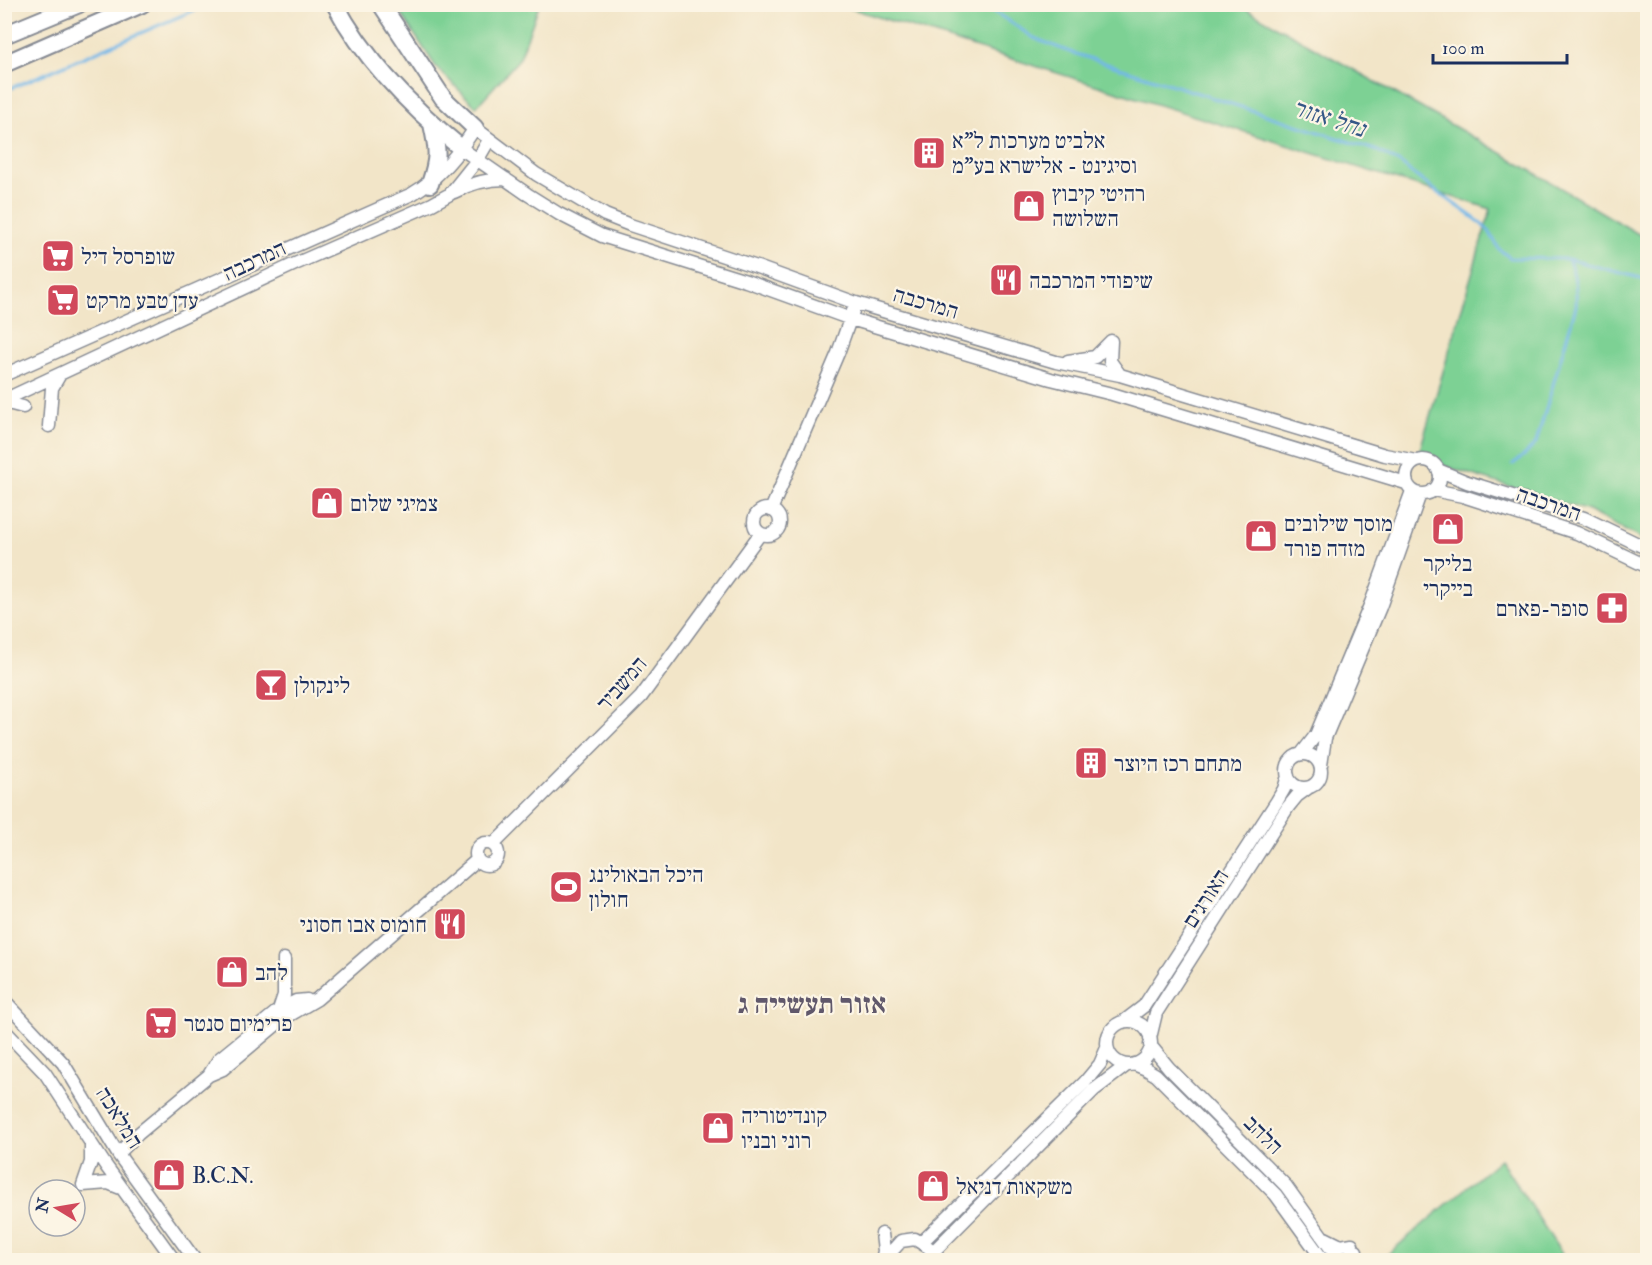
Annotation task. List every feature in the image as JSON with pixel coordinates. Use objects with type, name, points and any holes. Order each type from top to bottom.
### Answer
[{"type":"highway","points":[[4,64],[142,4]]},
{"type":"highway","points":[[335,4],[372,60],[432,124],[462,149]]},
{"type":"highway","points":[[381,4],[443,98],[475,128]]},
{"type":"highway","points":[[4,35],[73,6]]},
{"type":"highway","points":[[430,184],[437,161],[432,124]]},
{"type":"street","name":"המרכבה","points":[[4,375],[430,184],[462,149],[475,128],[536,174],[605,215],[630,225],[856,303],[1056,362],[1120,375],[1385,456],[1416,461]]},
{"type":"street","points":[[477,159],[489,140]]},
{"type":"street","name":"המרכבה","points":[[462,149],[559,214],[602,236],[746,281],[851,319],[1051,379],[1112,394],[1413,490]]},
{"type":"street","name":"המרכבה","points":[[4,401],[295,264],[432,204],[450,194],[477,159]]},
{"type":"street","points":[[450,194],[471,183],[491,179],[506,180]]},
{"type":"street","points":[[771,510],[838,353],[856,303]]},
{"type":"street","points":[[1056,362],[1095,357],[1111,341],[1110,361],[1120,375]]},
{"type":"street","points":[[4,365],[18,368]]},
{"type":"street","points":[[49,426],[52,388],[59,376]]},
{"type":"street","points":[[4,401],[23,407]]},
{"type":"street","points":[[1413,490],[1371,603],[1321,724],[1316,735],[1302,753],[1289,763],[1288,776],[1296,786],[1308,788],[1320,778],[1325,738],[1380,607],[1413,490],[1406,470],[1416,461],[1429,461],[1438,470],[1439,481],[1433,490],[1413,490]]},
{"type":"street","name":"המרכבה","points":[[1438,470],[1467,482],[1584,518],[1647,549]]},
{"type":"street","name":"המרכבה","points":[[1433,490],[1462,496],[1577,533],[1647,567]]},
{"type":"street","points":[[762,510],[771,510],[777,514],[779,526],[774,534],[769,536],[760,534],[754,527],[754,518],[762,510]]},
{"type":"street","name":"המשביר","points":[[317,999],[477,860],[486,865],[495,861],[498,854],[494,844],[641,697],[760,534]]},
{"type":"street","points":[[1302,753],[1310,754],[1321,765]]},
{"type":"street","name":"האורגים","points":[[1123,1022],[1144,1006],[1277,801],[1288,776]]},
{"type":"street","name":"האורגים","points":[[1150,1041],[1156,1013],[1288,807],[1308,788]]},
{"type":"street","points":[[279,1010],[284,995],[284,959]]},
{"type":"street","points":[[209,1075],[219,1059],[279,1010],[296,1001],[317,999]]},
{"type":"street","points":[[118,1154],[138,1134],[209,1075],[223,1069],[283,1019],[317,999]]},
{"type":"street","name":"המלאכה","points":[[4,1000],[63,1063],[118,1154],[195,1260]]},
{"type":"street","points":[[888,1260],[901,1241],[915,1239],[922,1242],[931,1257],[1094,1090],[1130,1065],[1143,1059],[1150,1041],[1144,1028],[1134,1022],[1123,1022],[1117,1025],[1108,1035],[1107,1048],[1100,1064],[1085,1082],[922,1242]]},
{"type":"street","name":"המלאכה","points":[[4,1030],[45,1073],[91,1143],[174,1260]]},
{"type":"street","name":"הלהב","points":[[1150,1041],[1169,1068],[1286,1186],[1340,1260]]},
{"type":"street","points":[[1107,1048],[1112,1058],[1130,1065]]},
{"type":"street","name":"הלהב","points":[[1130,1065],[1146,1069],[1156,1075],[1276,1195],[1316,1254],[1323,1260]]},
{"type":"street","points":[[105,1133],[124,1138],[138,1134]]},
{"type":"street","points":[[91,1143],[91,1162],[83,1185],[108,1183],[124,1190]]},
{"type":"street","points":[[882,1234],[884,1251],[888,1260]]},
{"type":"street","points":[[1324,1238],[1354,1252]]},
{"type":"green space","points":[[395,5],[539,5],[520,58],[476,107],[436,67]]},
{"type":"green space","points":[[840,5],[1239,5],[1503,154],[1647,239],[1647,542],[1588,511],[1444,466],[1432,457],[1419,453],[1491,209]]},
{"type":"green space","points":[[1500,1159],[1566,1260],[1381,1260]]},
{"type":"waterway","name":"נחל אזור","points":[[4,91],[209,4]]},
{"type":"waterway","name":"נחל אזור","points":[[983,4],[1034,38],[1067,51],[1378,151],[1400,163],[1477,220],[1489,231],[1499,249],[1510,258],[1568,259],[1648,280]]},
{"type":"waterway","points":[[1513,464],[1536,443],[1576,306],[1573,270],[1568,259]]},
{"type":"place","name":"אלביט מערכות ל\"א וסיגינט - אלישרא בע\"מ","points":[[929,153]]},
{"type":"place","name":"רהיטי קיבוץ השלושה","points":[[1029,206]]},
{"type":"place","name":"שופרסל דיל","points":[[58,256]]},
{"type":"place","name":"שיפודי המרכבה","points":[[1006,280]]},
{"type":"place","name":"עדן טבע מרקט","points":[[63,300]]},
{"type":"place","name":"צמיגי שלום","points":[[327,503]]},
{"type":"place","name":"בליקר בייקרי","points":[[1448,529]]},
{"type":"place","name":"מוסך שילובים מזדה פורד","points":[[1261,536]]},
{"type":"place","name":"סופר-פארם","points":[[1612,608]]},
{"type":"place","name":"לינקולן","points":[[271,685]]},
{"type":"place","name":"מתחם רכז היוצר","points":[[1091,763]]},
{"type":"place","name":"היכל הבאולינג חולון","points":[[566,887]]},
{"type":"place","name":"חומוס אבו חסוני","points":[[450,924]]},
{"type":"place","name":"להב","points":[[232,972]]},
{"type":"place","name":"פרימיום סנטר","points":[[161,1023]]},
{"type":"place","name":"קונדיטוריה רוני ובניו","points":[[718,1128]]},
{"type":"place","name":"B.C.N.","points":[[169,1175]]},
{"type":"place","name":"משקאות דניאל","points":[[933,1186]]},
{"type":"district","name":"אזור תעשייה ג","points":[[812,1003]]}]
